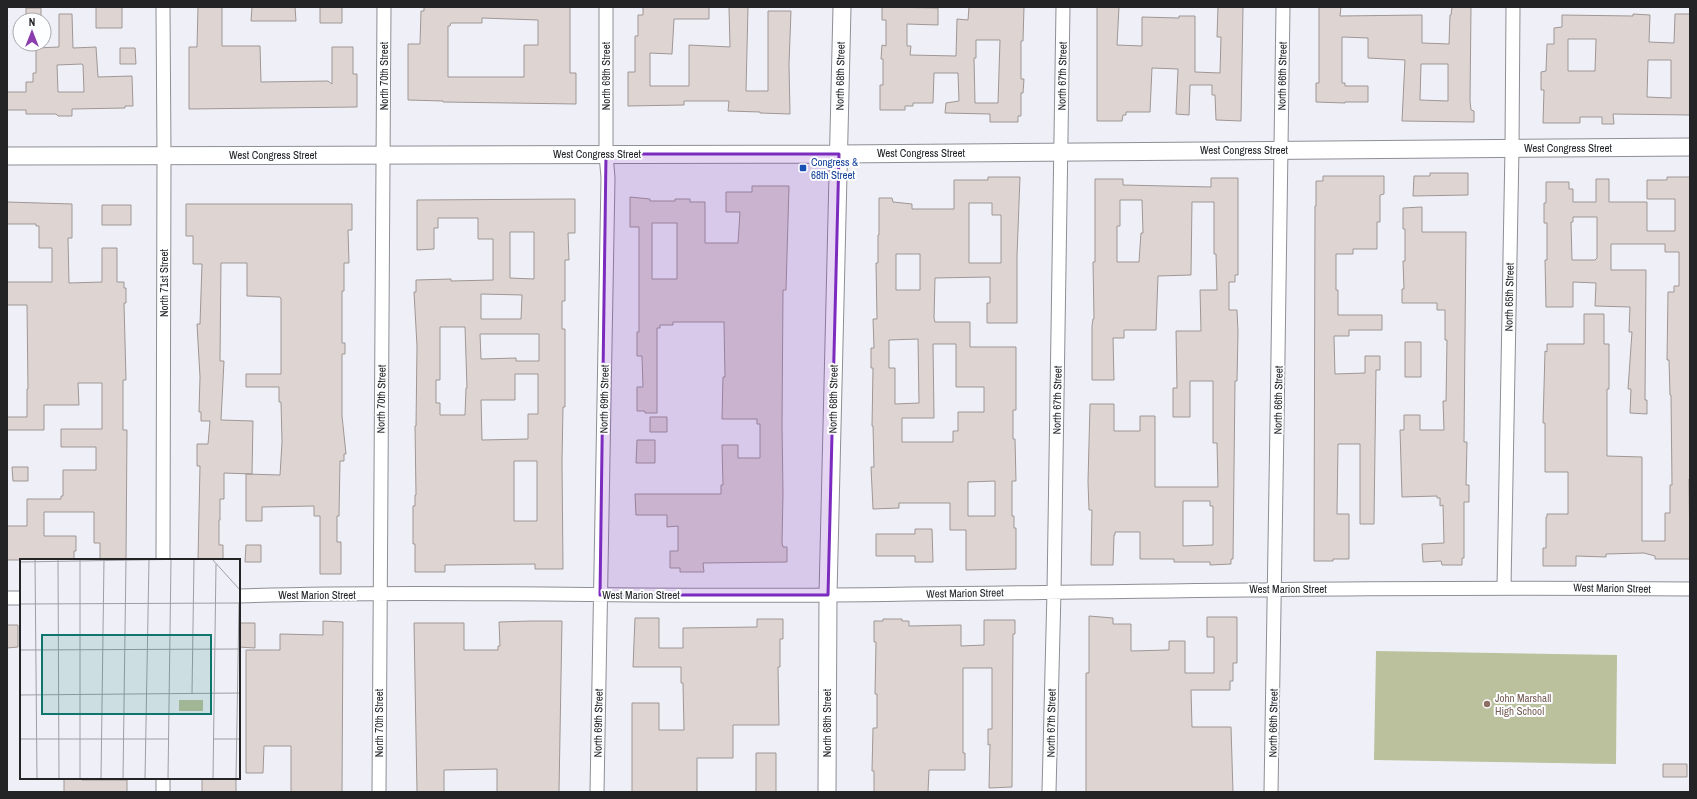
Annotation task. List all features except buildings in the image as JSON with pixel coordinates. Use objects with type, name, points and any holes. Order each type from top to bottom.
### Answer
[{"type":"street","name":"North 71st Street","points":[[162,7],[164,155],[163,559]]},
{"type":"street","name":"North 70th Street","points":[[379,792],[379,595],[384,155],[384,7]]},
{"type":"street","name":"North 69th Street","points":[[597,792],[608,178],[606,154],[606,7]]},
{"type":"street","name":"North 68th Street","points":[[827,792],[828,595],[842,7]]},
{"type":"street","name":"North 67th Street","points":[[1049,792],[1054,591],[1063,7]]},
{"type":"street","name":"North 66th Street","points":[[1271,792],[1276,589],[1280,150],[1283,7]]},
{"type":"street","name":"North 65th Street","points":[[1504,587],[1513,7]]},
{"type":"street","name":"West Congress Street","points":[[7,156],[839,154],[1690,147]]},
{"type":"street","name":"West Marion Street","points":[[240,596],[828,595],[1054,591],[1504,587],[1690,589]]},
{"type":"street","points":[[7,598],[20,598]]},
{"type":"street","points":[[163,779],[163,792]]},
{"type":"highlighted area","points":[[606,154],[839,154],[828,595],[600,595]]},
{"type":"green space","points":[[1376,651],[1617,655],[1616,764],[1374,760]]},
{"type":"place","name":"Congress & 68th Street","points":[[803,168]]},
{"type":"place","name":"John Marshall High School","points":[[1487,704]]}]
